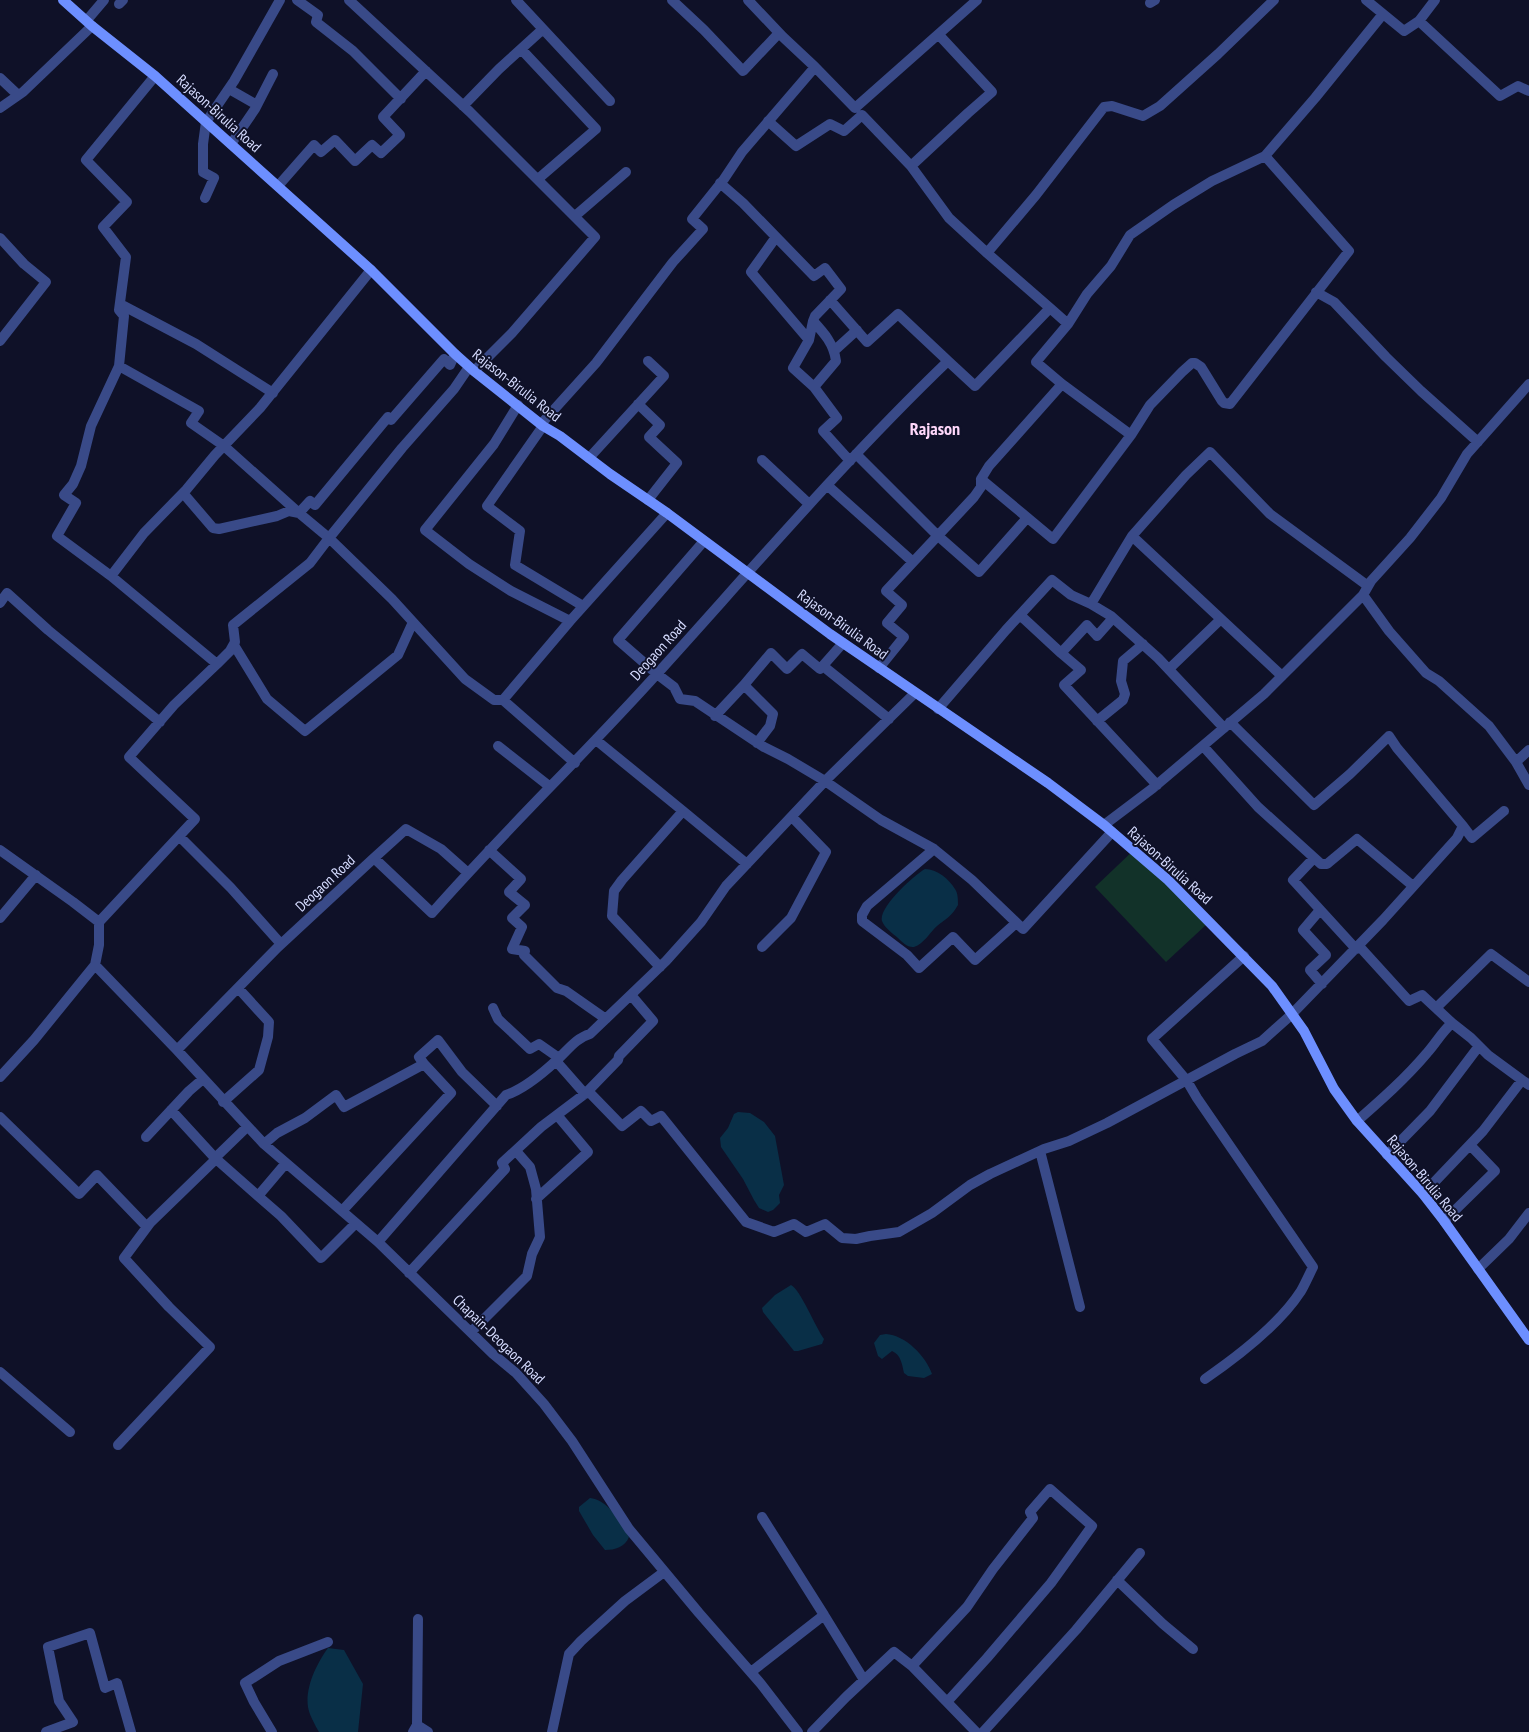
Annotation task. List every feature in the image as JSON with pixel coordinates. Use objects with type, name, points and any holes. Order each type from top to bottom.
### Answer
[{"type":"street","name":"Rajason-Birulia Road","points":[[64,0],[89,23],[155,76],[371,270],[454,354],[542,425],[560,436],[879,668],[1048,783],[1108,829],[1168,880],[1272,986],[1304,1032],[1334,1088],[1357,1121],[1423,1194],[1529,1340]]},
{"type":"street","points":[[0,108],[18,96],[89,23],[104,0]]},
{"type":"street","points":[[206,198],[214,178],[203,172],[203,144],[206,122],[229,89],[280,0]]},
{"type":"street","points":[[298,0],[318,16],[316,22],[353,51],[401,99]]},
{"type":"street","points":[[0,1077],[34,1040],[95,965],[99,945],[99,922],[195,819],[129,757],[174,705],[230,651],[235,642],[233,625],[310,563],[402,448],[472,369],[512,333],[595,237],[463,106],[350,0]]},
{"type":"street","points":[[516,0],[610,101]]},
{"type":"street","points":[[672,0],[704,30],[742,71],[779,33]]},
{"type":"street","points":[[748,0],[779,33],[816,67],[910,166],[949,218],[1068,324]]},
{"type":"street","points":[[768,121],[796,146],[830,124],[844,131],[858,111],[976,0]]},
{"type":"street","points":[[987,253],[1036,195],[1104,107],[1112,106],[1144,116],[1160,106],[1274,0]]},
{"type":"street","points":[[1366,0],[1404,31],[1420,21],[1435,0]]},
{"type":"street","points":[[1131,435],[1062,384],[1036,362],[1068,324],[1087,294],[1111,266],[1130,235],[1212,181],[1265,156],[1383,14]]},
{"type":"street","points":[[1420,21],[1500,96],[1518,86],[1529,91]]},
{"type":"street","points":[[463,106],[543,29]]},
{"type":"street","points":[[910,166],[992,92],[939,35]]},
{"type":"street","points":[[522,49],[596,129],[538,179]]},
{"type":"street","points":[[583,606],[515,565],[520,531],[488,506],[542,425],[596,363],[673,262],[703,229],[692,218],[742,152],[816,67]]},
{"type":"street","points":[[278,186],[314,145],[321,152],[335,140],[355,161],[372,145],[381,154],[400,135],[383,117],[426,71]]},
{"type":"street","points":[[230,144],[257,105],[274,74]]},
{"type":"street","points":[[155,76],[86,160],[127,202],[103,227],[126,257],[119,310],[124,316],[119,366],[91,426],[81,466],[73,484],[64,495],[76,503],[57,536],[111,576],[217,664]]},
{"type":"street","points":[[0,78],[18,96]]},
{"type":"street","points":[[229,89],[257,105]]},
{"type":"street","points":[[981,479],[1053,539],[1131,435],[1150,405],[1192,363],[1201,367],[1224,404],[1230,404],[1349,251],[1265,156]]},
{"type":"street","points":[[575,216],[626,172]]},
{"type":"street","points":[[720,183],[814,276],[824,268],[841,289],[814,316],[809,340],[793,368],[814,387],[837,418],[823,431],[979,572],[1027,518]]},
{"type":"street","points":[[0,238],[24,264],[46,282],[0,341]]},
{"type":"street","points":[[776,238],[751,272],[809,340]]},
{"type":"street","points":[[111,576],[144,534],[272,393],[371,270]]},
{"type":"street","points":[[1316,292],[1334,302],[1386,357],[1478,442]]},
{"type":"street","points":[[830,300],[867,342],[898,314],[975,386],[1050,308]]},
{"type":"street","points":[[120,304],[196,344],[272,393]]},
{"type":"street","points":[[813,321],[824,333],[835,350],[836,361],[814,387]]},
{"type":"street","points":[[835,350],[857,330]]},
{"type":"street","points":[[299,513],[310,501],[315,505],[388,417],[392,420],[444,359],[450,365],[454,354]]},
{"type":"street","name":"Deogaon Road","points":[[177,1050],[281,944],[374,858],[432,913],[549,786],[574,763],[657,674],[809,504],[894,413],[948,360]]},
{"type":"street","points":[[589,458],[664,376],[648,361]]},
{"type":"street","points":[[119,366],[199,411],[192,423],[224,446],[329,538],[392,598],[465,679],[494,700],[503,700],[574,763]]},
{"type":"street","points":[[879,668],[904,637],[887,623],[902,605],[886,591],[974,497],[981,487],[981,479],[989,466],[1062,384]]},
{"type":"street","points":[[704,541],[618,640],[657,674],[674,686],[680,699],[695,701],[756,742],[825,781],[881,820],[934,849],[972,880],[1023,929],[1108,829],[1282,676],[1366,591],[1371,581],[1410,538],[1441,498],[1468,454],[1529,384]]},
{"type":"street","points":[[638,404],[660,426],[648,438],[677,463],[648,500]]},
{"type":"street","points":[[518,405],[494,444],[425,530],[469,564],[511,591],[570,621]]},
{"type":"street","points":[[1091,604],[1132,536],[1186,475],[1210,452],[1270,514],[1366,591],[1389,631],[1426,673],[1439,681],[1489,726],[1516,762],[1529,784]]},
{"type":"street","points":[[762,460],[809,504]]},
{"type":"street","points":[[827,485],[913,562]]},
{"type":"street","points":[[183,493],[213,528],[219,529],[277,516],[289,511],[299,513]]},
{"type":"street","points":[[503,700],[666,513]]},
{"type":"street","points":[[1132,536],[1282,676]]},
{"type":"street","points":[[938,709],[1052,580],[1071,595],[1091,604],[1113,618],[1314,805],[1390,736],[1397,748],[1472,838],[1504,811]]},
{"type":"street","points":[[0,603],[7,593],[48,630],[160,722]]},
{"type":"street","points":[[1020,615],[1081,670],[1064,685],[1157,785]]},
{"type":"street","points":[[1061,652],[1087,625],[1097,636],[1113,618]]},
{"type":"street","points":[[1169,669],[1221,620]]},
{"type":"street","points":[[234,645],[267,698],[305,731],[398,655],[413,622]]},
{"type":"street","points":[[715,716],[771,653],[787,669],[802,654],[820,669],[843,642]]},
{"type":"street","points":[[1098,721],[1123,700],[1125,694],[1121,681],[1124,661],[1143,644]]},
{"type":"street","points":[[823,666],[889,719]]},
{"type":"street","points":[[744,685],[773,714],[770,726],[756,742]]},
{"type":"street","points":[[378,1242],[506,1095],[517,1092],[557,1060],[581,1037],[590,1034],[660,968],[701,922],[726,886],[825,781],[915,693]]},
{"type":"street","points":[[596,740],[747,864]]},
{"type":"street","points":[[498,746],[549,786]]},
{"type":"street","points":[[1203,746],[1258,807],[1321,864],[1327,864],[1357,839],[1413,886]]},
{"type":"street","points":[[1516,762],[1529,750]]},
{"type":"street","points":[[660,968],[612,916],[614,891],[683,811]]},
{"type":"street","points":[[762,947],[791,918],[826,852],[792,817]]},
{"type":"street","points":[[493,1008],[498,1019],[530,1049],[539,1044],[622,1126],[641,1111],[651,1122],[661,1116],[746,1222],[774,1232],[794,1224],[806,1232],[825,1224],[842,1238],[856,1239],[899,1232],[932,1213],[970,1185],[1040,1151],[1068,1141],[1100,1126],[1262,1041],[1292,1015],[1357,947],[1457,838],[1463,826]]},
{"type":"street","points":[[374,858],[406,829],[441,849],[468,873]]},
{"type":"street","points":[[179,836],[281,944]]},
{"type":"street","points":[[934,849],[867,906],[862,915],[862,921],[907,955],[919,968],[953,937],[975,960],[1016,923]]},
{"type":"street","points":[[0,850],[99,922]]},
{"type":"street","points":[[489,850],[520,879],[509,892],[525,905],[512,918],[522,927],[512,949],[525,951],[524,955],[557,988],[566,991],[606,1019]]},
{"type":"street","points":[[1314,858],[1292,880],[1320,910],[1409,1001],[1422,995],[1479,1046],[1525,1082],[1483,1131],[1423,1194]]},
{"type":"street","points":[[0,918],[36,875]]},
{"type":"street","points":[[1320,910],[1303,930],[1326,955],[1310,970],[1322,984]]},
{"type":"street","points":[[1436,1008],[1491,954],[1529,982]]},
{"type":"street","points":[[1204,1379],[1231,1361],[1280,1318],[1301,1291],[1312,1267],[1186,1081],[1152,1039],[1244,956]]},
{"type":"street","points":[[95,965],[177,1050]]},
{"type":"street","points":[[223,1102],[258,1070],[268,1037],[269,1022],[238,988]]},
{"type":"street","points":[[409,1273],[505,1169],[502,1163],[541,1127],[587,1092],[653,1021],[631,995]]},
{"type":"street","points":[[1357,1121],[1411,1071],[1452,1023]]},
{"type":"street","points":[[342,1211],[451,1093],[419,1057],[438,1040],[462,1072],[497,1106]]},
{"type":"street","points":[[1387,1155],[1430,1111],[1479,1046]]},
{"type":"street","name":"Chapain-Deogaon Road","points":[[177,1050],[223,1102],[264,1144],[378,1242],[516,1373],[544,1404],[572,1441],[629,1529],[761,1684],[798,1732]]},
{"type":"street","points":[[264,1144],[277,1133],[305,1118],[336,1094],[344,1106],[424,1064]]},
{"type":"street","points":[[146,1137],[189,1090],[203,1079]]},
{"type":"street","points":[[171,1110],[216,1158],[281,1216],[321,1258],[356,1223]]},
{"type":"street","points":[[536,1199],[588,1152],[557,1115]]},
{"type":"street","points":[[0,1117],[79,1194],[97,1175],[147,1227]]},
{"type":"street","points":[[118,1445],[210,1346],[169,1307],[124,1258],[147,1227],[247,1127]]},
{"type":"street","points":[[1444,1221],[1495,1171],[1470,1145]]},
{"type":"street","points":[[472,1332],[527,1276],[532,1254],[540,1237],[536,1188],[530,1167],[516,1151]]},
{"type":"street","points":[[1040,1151],[1080,1307]]},
{"type":"street","points":[[258,1196],[286,1163]]},
{"type":"street","points":[[1478,1269],[1509,1239],[1529,1213]]},
{"type":"street","points":[[0,1372],[70,1432]]},
{"type":"street","points":[[912,1666],[967,1607],[993,1569],[1034,1518],[1030,1512],[1050,1489],[1092,1526],[1051,1583],[947,1702]]},
{"type":"street","points":[[762,1517],[864,1680]]},
{"type":"street","points":[[983,1732],[1070,1637],[1140,1552]]},
{"type":"street","points":[[552,1732],[569,1654],[625,1601],[664,1572]]},
{"type":"street","points":[[1117,1580],[1193,1649]]},
{"type":"street","points":[[751,1672],[824,1616]]},
{"type":"street","points":[[418,1619],[415,1728],[428,1732]]},
{"type":"street","points":[[46,1732],[74,1722],[59,1701],[48,1646],[90,1633],[105,1688],[116,1683],[131,1732]]},
{"type":"street","points":[[272,1732],[245,1683],[279,1661],[328,1642]]},
{"type":"street","points":[[812,1732],[894,1652],[912,1666],[976,1732]]},
{"type":"green space","points":[[1136,848],[1207,924],[1166,962],[1095,887]]},
{"type":"water","points":[[925,869],[942,875],[949,882],[957,892],[958,905],[951,915],[937,926],[924,941],[914,947],[907,946],[887,928],[882,921],[882,915],[885,908],[898,892]]},
{"type":"water","points":[[738,1112],[750,1113],[764,1122],[775,1136],[784,1185],[779,1195],[780,1203],[768,1212],[759,1208],[743,1179],[721,1147],[720,1138],[728,1128],[734,1114]]},
{"type":"water","points":[[791,1285],[799,1294],[824,1339],[822,1344],[794,1351],[763,1312],[762,1308],[775,1295]]},
{"type":"water","points":[[886,1334],[900,1338],[914,1348],[925,1360],[932,1374],[924,1378],[908,1376],[904,1373],[901,1360],[892,1351],[882,1359],[878,1356],[874,1343],[880,1335]]},
{"type":"water","points":[[590,1498],[603,1503],[618,1518],[629,1537],[622,1546],[616,1549],[605,1550],[593,1535],[579,1511],[579,1507]]},
{"type":"water","points":[[328,1648],[344,1650],[363,1684],[358,1732],[319,1732],[310,1713],[308,1691],[310,1683],[316,1668]]},
{"type":"district","name":"Rajason","points":[[935,428]]}]
